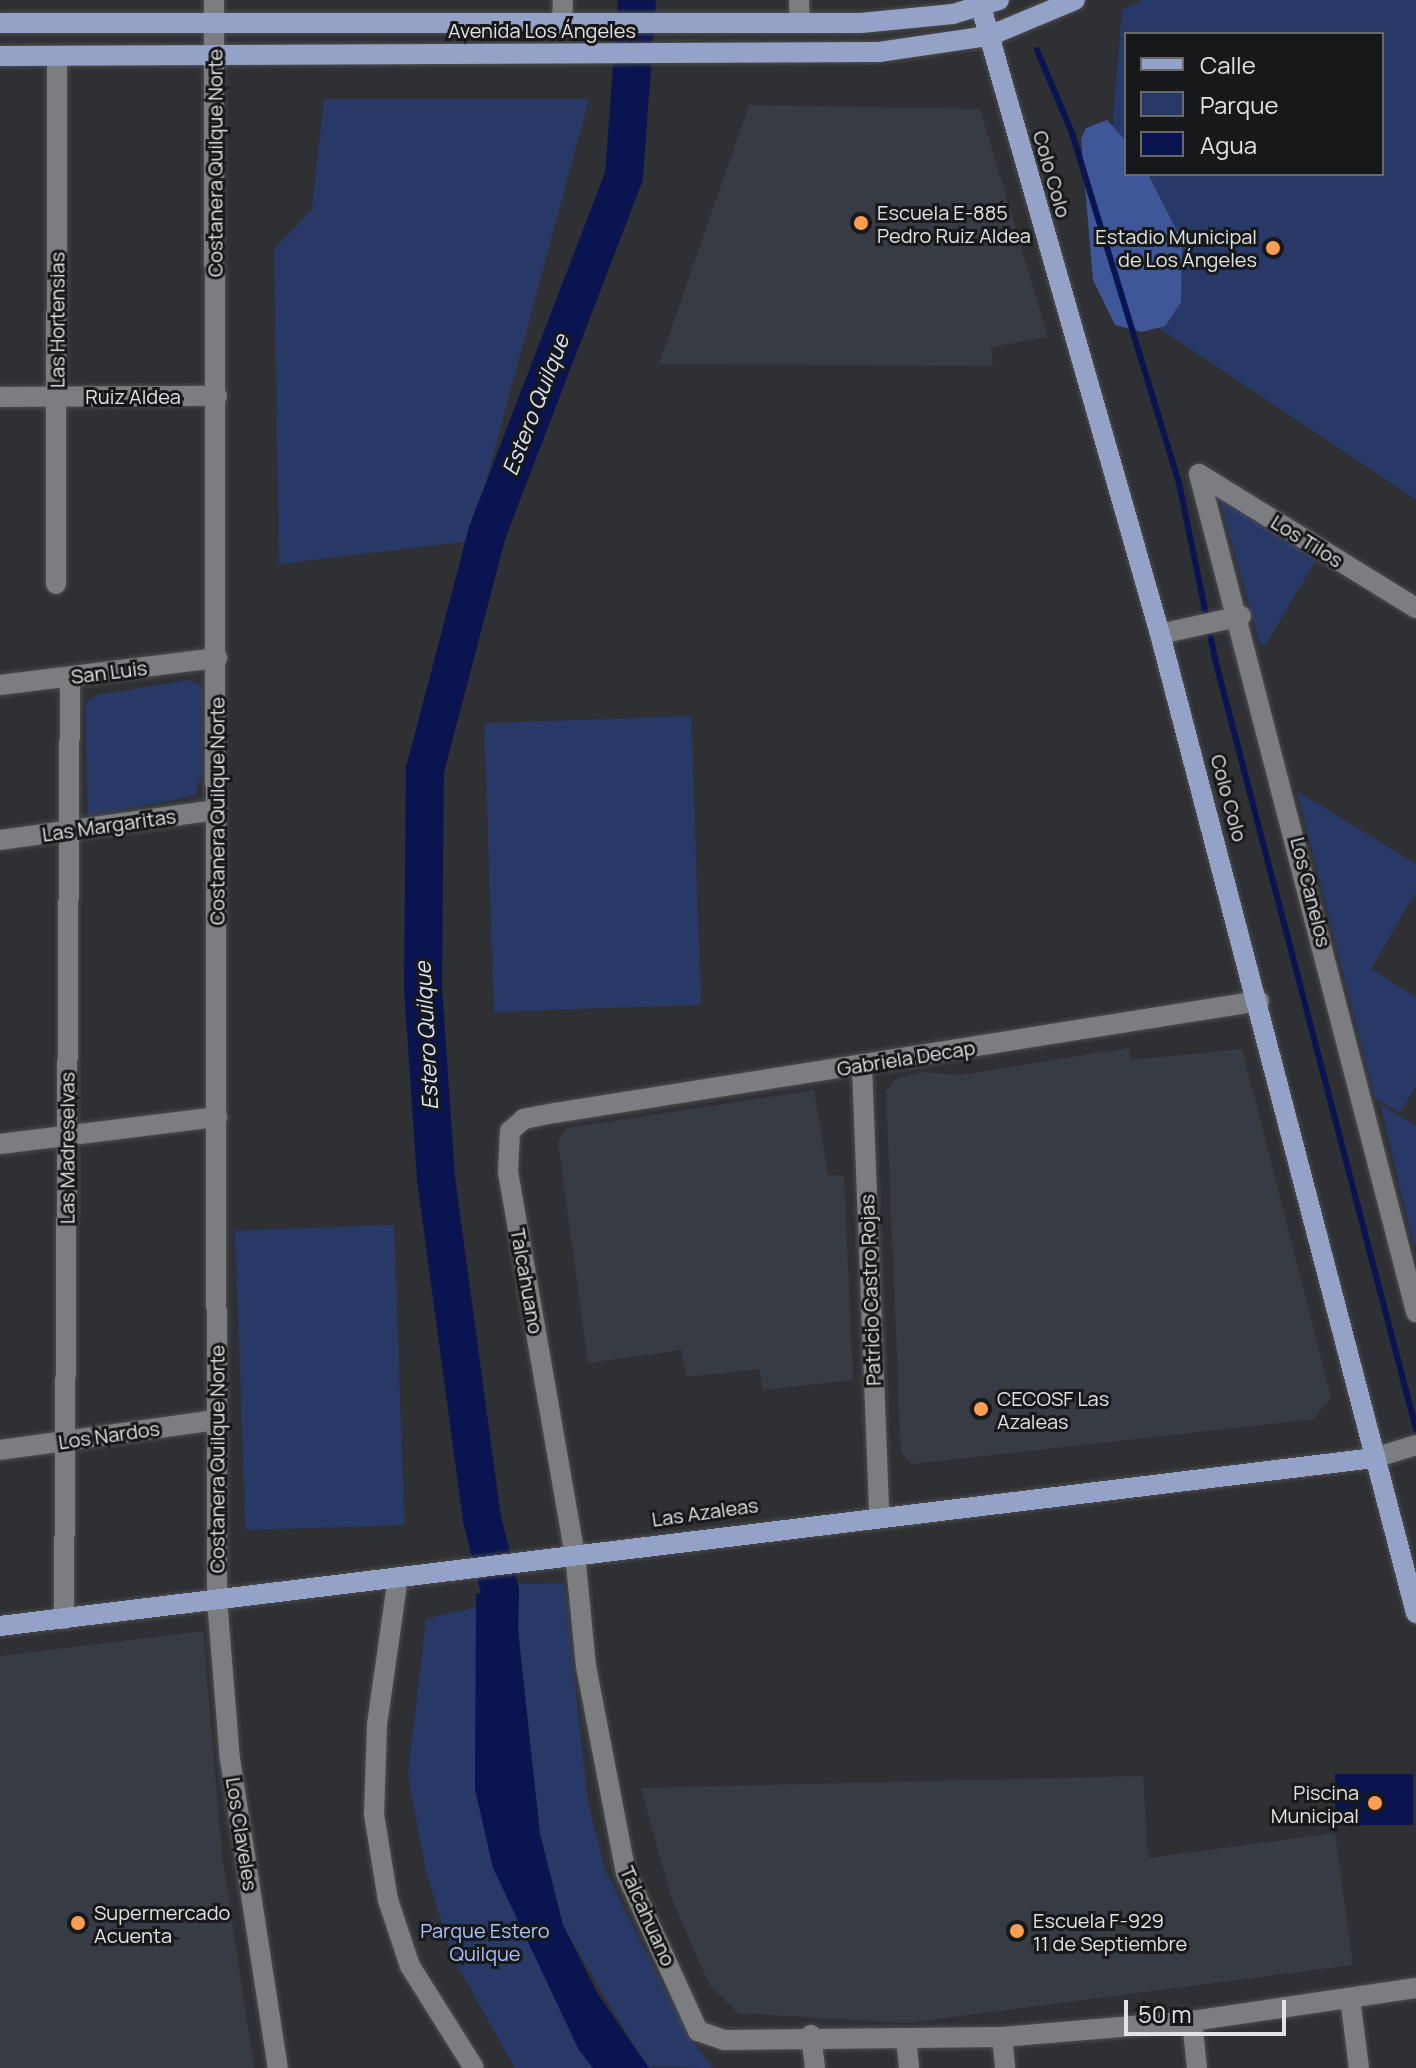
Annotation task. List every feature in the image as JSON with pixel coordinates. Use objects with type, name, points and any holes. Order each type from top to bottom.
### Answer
[{"type":"main road","name":"Avenida Los Ángeles","points":[[0,56],[879,52],[989,36],[1075,0]]},
{"type":"main road","name":"Avenida Los Ángeles","points":[[0,23],[895,22],[986,2]]},
{"type":"main road","name":"Colo Colo","points":[[986,2],[989,36],[1170,632],[1259,1001],[1416,1613]]},
{"type":"main road","name":"Las Azaleas","points":[[0,1626],[879,1514],[1374,1458]]},
{"type":"street","name":"Costanera Quilque Norte","points":[[214,0],[217,1599]]},
{"type":"street","points":[[562,24],[563,0]]},
{"type":"street","points":[[799,0],[800,23]]},
{"type":"street","name":"Las Hortensias","points":[[56,584],[57,56]]},
{"type":"street","name":"Ruiz Aldea","points":[[0,397],[217,396]]},
{"type":"street","name":"Los Tilos","points":[[1199,474],[1416,608]]},
{"type":"street","name":"Los Canelos","points":[[1199,474],[1241,616],[1416,1312]]},
{"type":"street","points":[[1170,632],[1241,616]]},
{"type":"street","name":"San Luis","points":[[0,685],[217,658]]},
{"type":"street","name":"Las Madreselvas","points":[[64,1619],[70,677]]},
{"type":"street","name":"Las Margaritas","points":[[0,840],[217,810]]},
{"type":"street","name":"Gabriela Decap","points":[[554,1113],[1259,1001]]},
{"type":"street","name":"Patricio Castro Rojas","points":[[862,1066],[879,1514]]},
{"type":"street","name":"Talcahuano","points":[[554,1113],[524,1119],[510,1131],[508,1172],[575,1554],[586,1666],[626,1873],[698,2031],[724,2040],[811,2035],[1002,2037],[1192,2021],[1416,1988]]},
{"type":"street","points":[[0,1144],[217,1117]]},
{"type":"street","name":"Los Nardos","points":[[0,1450],[217,1420]]},
{"type":"street","name":"Las Azaleas","points":[[1374,1458],[1408,1447]]},
{"type":"street","points":[[398,1577],[377,1725],[374,1814],[388,1900],[410,1966],[474,2068]]},
{"type":"street","name":"Los Claveles","points":[[217,1599],[230,1759],[278,2068]]},
{"type":"street","points":[[1350,1998],[1359,2068]]},
{"type":"street","points":[[1192,2021],[1197,2068]]},
{"type":"street","points":[[811,2035],[815,2068]]},
{"type":"street","points":[[1002,2037],[1005,2068]]},
{"type":"street","points":[[906,2038],[909,2068]]},
{"type":"shaded area","name":"Escuela E-885 Pedro Ruiz Aldea","points":[[749,105],[980,109],[1048,337],[991,347],[993,366],[659,364]]},
{"type":"shaded area","points":[[1107,120],[1124,139],[1124,176],[1149,176],[1182,241],[1181,302],[1165,326],[1142,332],[1115,325],[1093,280],[1081,139],[1086,128]]},
{"type":"shaded area","points":[[1129,1048],[1131,1060],[1242,1049],[1331,1397],[1314,1419],[912,1464],[901,1452],[886,1091],[896,1079],[921,1072],[960,1075]]},
{"type":"shaded area","points":[[814,1090],[828,1175],[844,1176],[853,1380],[763,1390],[759,1369],[686,1377],[682,1350],[588,1363],[558,1141],[567,1128]]},
{"type":"shaded area","points":[[203,1631],[222,1854],[254,2068],[0,2068],[0,1656]]},
{"type":"shaded area","name":"Escuela F-929 11 de Septiembre","points":[[1143,1776],[1148,1858],[1335,1833],[1353,1965],[906,2023],[738,2013],[710,1986],[671,1897],[641,1788]]},
{"type":"green space","name":"Estadio Municipal de Los Ángeles","points":[[1142,0],[1416,0],[1416,500],[1148,321],[1109,170],[1122,10]]},
{"type":"green space","points":[[324,99],[589,99],[470,541],[279,564],[274,249],[312,209]]},
{"type":"green space","points":[[1216,485],[1322,550],[1265,646],[1259,642]]},
{"type":"green space","points":[[188,680],[202,686],[203,773],[194,796],[88,816],[85,704],[96,695]]},
{"type":"green space","points":[[691,716],[701,1005],[494,1012],[484,723]]},
{"type":"green space","points":[[1297,791],[1416,864],[1416,892],[1371,969],[1416,997],[1416,1086],[1400,1113],[1375,1098]]},
{"type":"green space","points":[[1380,1104],[1416,1126],[1414,1246]]},
{"type":"green space","points":[[394,1225],[404,1525],[246,1530],[235,1231]]},
{"type":"green space","name":"Parque Estero Quilque","points":[[564,1583],[588,1803],[605,1870],[688,2035],[713,2068],[646,2066],[563,1926],[540,1834],[513,1584]]},
{"type":"green space","name":"Parque Estero Quilque","points":[[477,1607],[475,1789],[493,1867],[593,2068],[515,2068],[451,1954],[425,1867],[408,1775],[426,1619]]},
{"type":"water","points":[[513,1584],[540,1834],[563,1925],[598,1994],[649,2068],[593,2068],[579,2050],[493,1868],[475,1789],[476,1594]]},
{"type":"water","name":"Piscina Municipal","points":[[1335,1774],[1413,1774],[1413,1825],[1335,1825]]},
{"type":"waterway","name":"Estero Quilque","points":[[499,1641],[500,1591],[482,1519],[436,1178],[423,988],[425,770],[487,533],[624,176],[637,0]]},
{"type":"waterway","points":[[1037,50],[1072,133],[1179,483],[1215,659],[1416,1429]]},
{"type":"place","name":"Escuela E-885 Pedro Ruiz Aldea","points":[[861,223]]},
{"type":"place","name":"Estadio Municipal de Los Ángeles","points":[[1273,248]]},
{"type":"place","name":"CECOSF Las Azaleas","points":[[981,1409]]},
{"type":"place","name":"Piscina Municipal","points":[[1375,1803]]},
{"type":"place","name":"Supermercado Acuenta","points":[[78,1923]]},
{"type":"place","name":"Escuela F-929 11 de Septiembre","points":[[1017,1931]]}]
